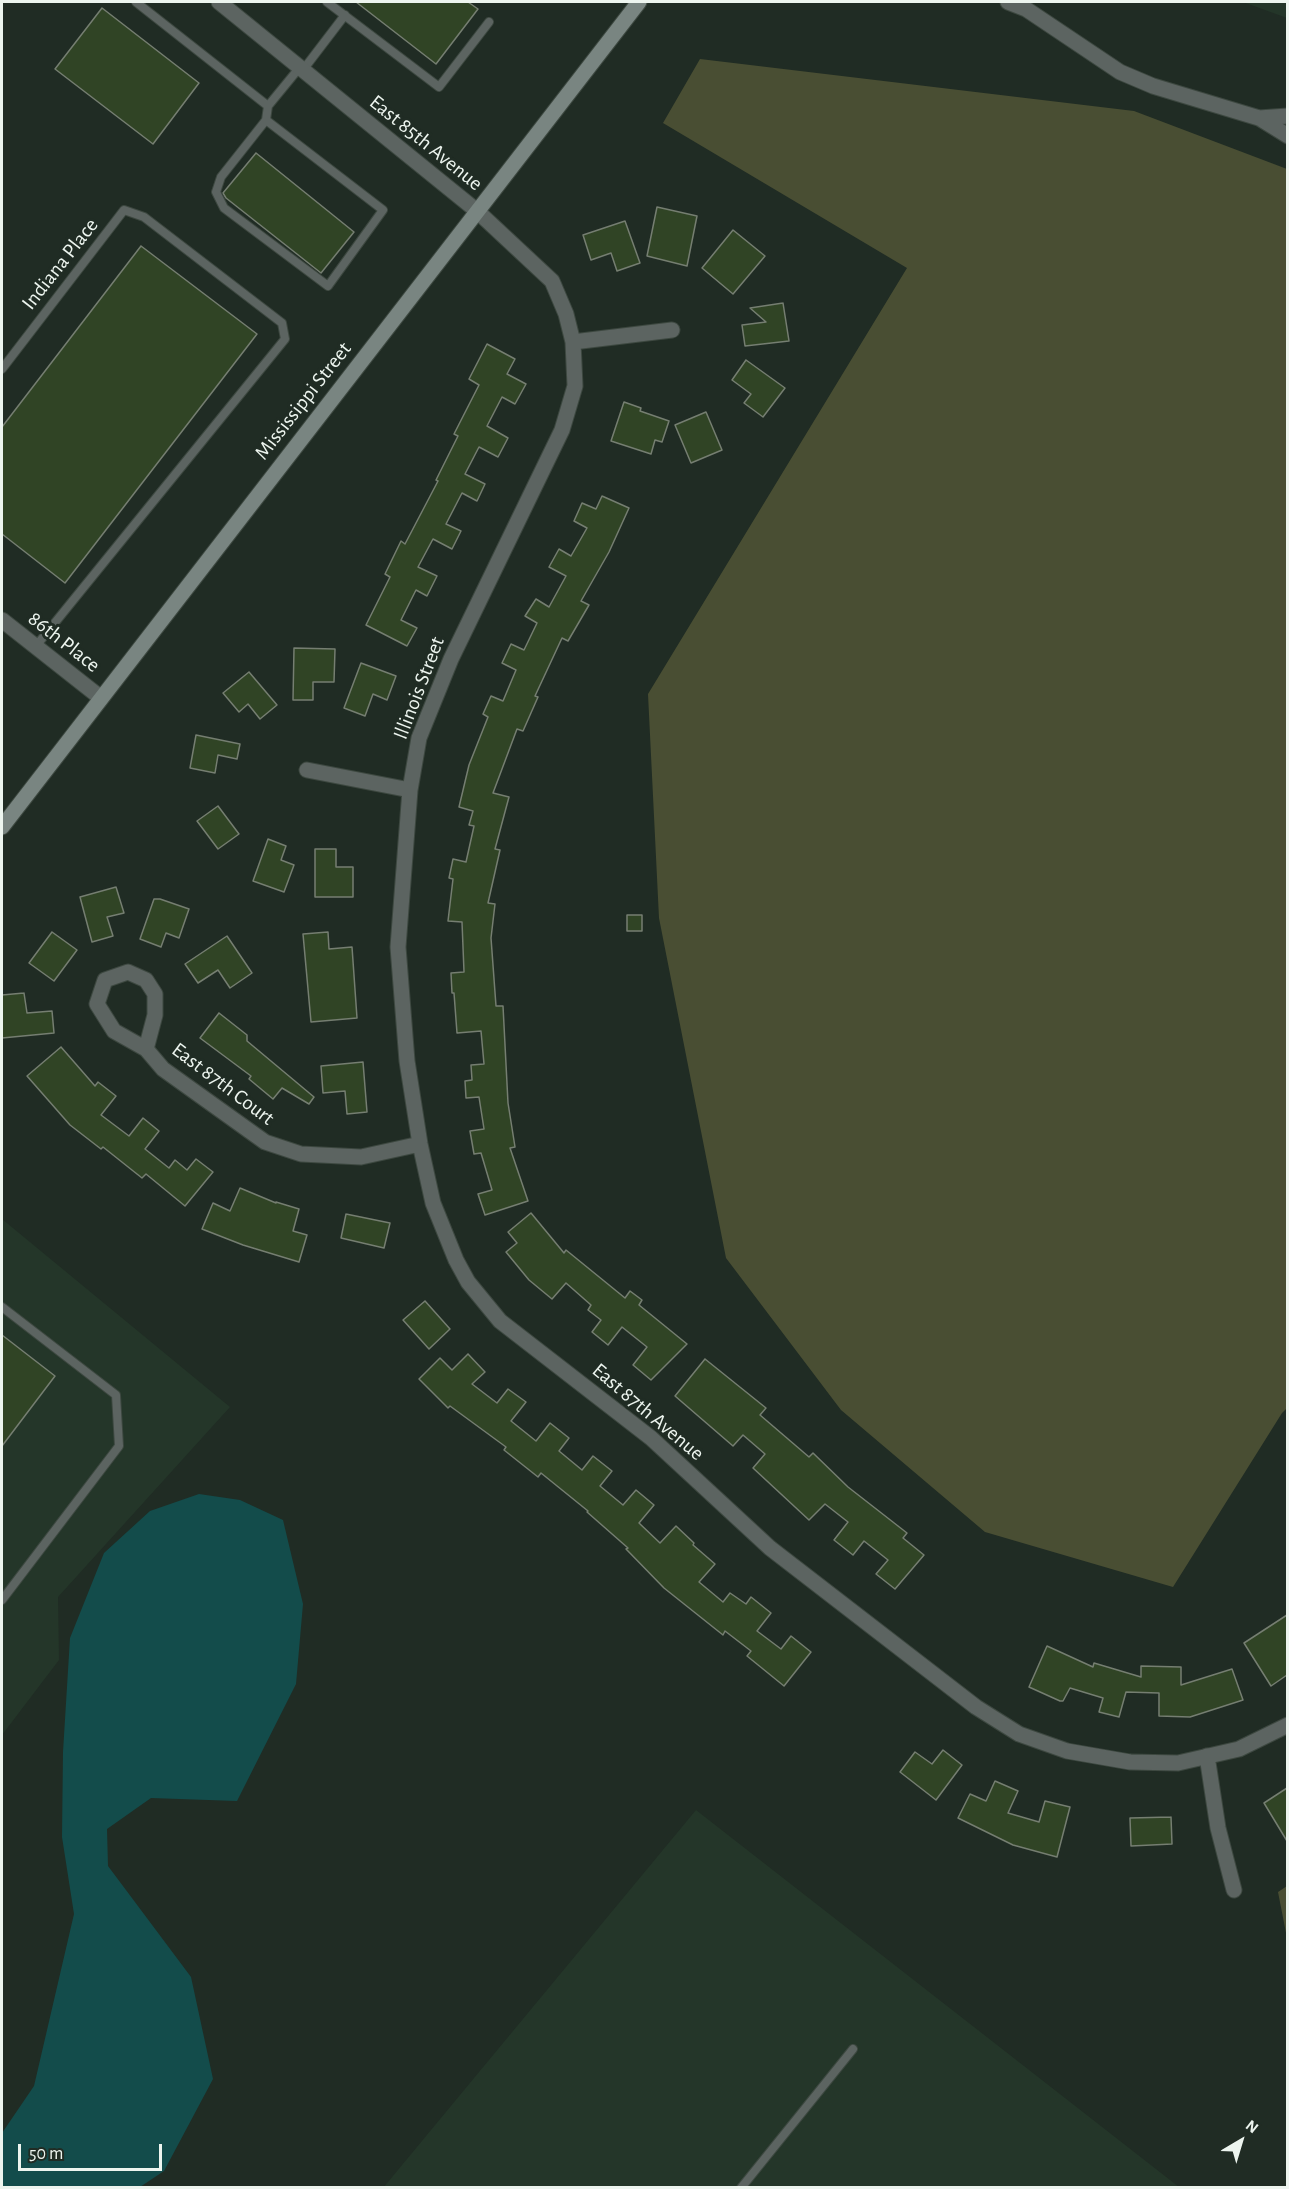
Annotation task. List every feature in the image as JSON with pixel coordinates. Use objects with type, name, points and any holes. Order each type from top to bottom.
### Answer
[{"type":"street","name":"East 85th Avenue","points":[[219,2],[477,211],[552,282],[566,314],[573,342]]},
{"type":"street","name":"Mississippi Street","points":[[2,827],[639,2]]},
{"type":"street","points":[[1008,2],[1026,9],[1120,72],[1153,86],[1259,118],[1287,136]]},
{"type":"street","points":[[1259,118],[1287,116]]},
{"type":"street","points":[[573,342],[672,330]]},
{"type":"street","name":"Illinois Street","points":[[420,1144],[407,1061],[398,947],[410,789],[419,738],[450,659],[562,430],[575,386],[573,342]]},
{"type":"street","name":"86th Place","points":[[2,620],[101,698]]},
{"type":"street","points":[[307,770],[410,789]]},
{"type":"street","name":"East 87th Court","points":[[146,1049],[155,1015],[155,994],[146,980],[128,972],[105,981],[97,1004],[114,1031],[146,1049],[163,1069],[265,1142],[301,1154],[361,1157],[420,1144]]},
{"type":"street","name":"East 87th Avenue","points":[[420,1144],[433,1203],[456,1260],[468,1282],[500,1321],[651,1438],[770,1548],[976,1707],[1019,1734],[1067,1751],[1130,1762],[1178,1763],[1239,1749],[1287,1725]]},
{"type":"street","points":[[1207,1756],[1218,1828],[1234,1890]]},
{"type":"lane","points":[[136,2],[268,106]]},
{"type":"lane","points":[[327,2],[439,87],[489,22]]},
{"type":"lane","points":[[266,120],[383,210],[328,286],[224,208],[216,192],[221,177],[266,120],[268,106],[345,15]]},
{"type":"lane","name":"Indiana Place","points":[[2,366],[124,210],[144,217],[282,323],[285,339],[36,646]]},
{"type":"lane","points":[[2,1306],[116,1395],[119,1446],[2,1600]]},
{"type":"lane","points":[[741,2187],[853,2049]]},
{"type":"shaded area","points":[[1243,2],[1287,2],[1287,18]]},
{"type":"shaded area","points":[[700,59],[1134,111],[1287,169],[1287,1408],[1173,1587],[985,1532],[841,1410],[726,1258],[659,918],[648,694],[907,268],[663,123]]},
{"type":"shaded area","points":[[2,1219],[230,1407],[58,1597],[59,1660],[2,1735]]},
{"type":"shaded area","points":[[696,1810],[1179,2187],[383,2188]]},
{"type":"shaded area","points":[[1287,1886],[1287,1938],[1278,1892]]},
{"type":"water","points":[[199,1494],[240,1500],[283,1520],[303,1604],[296,1684],[237,1801],[151,1798],[107,1829],[108,1866],[191,1977],[213,2079],[164,2171],[140,2187],[2,2187],[2,2133],[34,2086],[74,1914],[62,1837],[63,1752],[70,1638],[104,1553],[150,1511]]},
{"type":"building","points":[[356,2],[468,2],[478,9],[436,64]]},
{"type":"building","points":[[102,8],[199,83],[153,144],[55,69]]},
{"type":"building","points":[[256,153],[354,232],[321,273],[226,198],[223,193]]},
{"type":"building","points":[[657,207],[697,216],[687,266],[647,256]]},
{"type":"building","points":[[625,221],[640,263],[617,271],[611,253],[591,260],[583,235]]},
{"type":"building","points":[[733,230],[765,256],[733,294],[702,268]]},
{"type":"building","points":[[141,246],[257,334],[65,583],[2,534],[2,427]]},
{"type":"building","points":[[783,303],[789,341],[745,346],[742,325],[766,322],[750,308]]},
{"type":"building","points":[[487,344],[515,359],[507,374],[526,384],[515,404],[502,397],[487,426],[508,438],[498,457],[479,447],[465,474],[485,484],[477,501],[462,493],[446,524],[461,531],[452,549],[433,539],[418,567],[437,576],[427,596],[416,590],[401,620],[417,628],[407,646],[366,625],[390,577],[385,574],[401,541],[405,544],[438,481],[436,480],[458,436],[454,434],[479,385],[469,379]]},
{"type":"building","points":[[746,360],[785,388],[763,417],[744,403],[751,394],[732,380]]},
{"type":"building","points":[[624,402],[641,408],[640,411],[669,421],[662,442],[655,440],[651,454],[611,441]]},
{"type":"building","points":[[706,412],[722,450],[691,463],[675,425]]},
{"type":"building","points":[[602,496],[629,508],[609,552],[581,601],[589,605],[568,641],[562,638],[535,696],[538,697],[523,731],[517,729],[493,793],[509,797],[495,849],[500,850],[488,903],[495,904],[491,938],[496,1006],[503,1006],[508,1103],[515,1147],[510,1148],[528,1201],[485,1215],[478,1194],[492,1190],[481,1153],[474,1154],[470,1131],[484,1129],[479,1097],[466,1098],[465,1081],[472,1080],[471,1065],[484,1064],[481,1031],[457,1033],[454,993],[452,993],[451,973],[464,972],[462,922],[448,921],[453,879],[449,878],[453,859],[466,862],[474,826],[469,825],[473,811],[459,807],[469,765],[488,717],[483,714],[491,696],[503,701],[516,670],[502,663],[511,644],[524,650],[537,623],[525,616],[536,599],[549,607],[566,576],[549,567],[559,549],[571,556],[587,528],[574,521],[582,503],[596,509]]},
{"type":"building","points":[[294,648],[335,649],[334,682],[313,682],[313,700],[293,700]]},
{"type":"building","points":[[361,663],[396,676],[387,700],[373,694],[365,716],[344,708]]},
{"type":"building","points":[[249,672],[277,705],[260,719],[248,704],[239,712],[223,693]]},
{"type":"building","points":[[196,735],[240,744],[237,759],[218,755],[215,773],[190,768]]},
{"type":"building","points":[[218,806],[239,834],[218,849],[197,821]]},
{"type":"building","points":[[268,839],[286,846],[281,860],[294,865],[284,892],[253,881]]},
{"type":"building","points":[[315,849],[336,849],[336,867],[353,867],[353,897],[315,897]]},
{"type":"building","points":[[116,887],[124,913],[107,917],[113,936],[92,942],[80,897]]},
{"type":"building","points":[[154,899],[189,909],[179,938],[166,933],[161,947],[140,939]]},
{"type":"building","points":[[627,915],[642,915],[642,931],[627,931]]},
{"type":"building","points":[[52,932],[77,950],[54,981],[29,963]]},
{"type":"building","points":[[328,932],[329,949],[352,947],[357,1018],[311,1022],[303,934]]},
{"type":"building","points":[[227,936],[252,973],[230,988],[218,970],[198,983],[185,964]]},
{"type":"building","points":[[24,993],[27,1013],[52,1011],[54,1033],[2,1038],[2,995]]},
{"type":"building","points":[[219,1013],[247,1035],[247,1041],[314,1097],[309,1104],[282,1088],[273,1099],[249,1079],[251,1076],[200,1038]]},
{"type":"building","points":[[61,1047],[95,1086],[98,1082],[116,1096],[101,1115],[129,1136],[143,1118],[159,1131],[145,1149],[169,1168],[175,1160],[187,1170],[196,1159],[213,1172],[185,1206],[146,1174],[142,1178],[103,1147],[101,1149],[70,1125],[27,1076]]},
{"type":"building","points":[[363,1062],[367,1112],[347,1114],[345,1091],[323,1093],[321,1066]]},
{"type":"building","points":[[240,1188],[276,1203],[299,1209],[293,1231],[307,1235],[299,1262],[243,1245],[202,1229],[213,1203],[230,1211]]},
{"type":"building","points":[[531,1213],[564,1253],[566,1250],[625,1298],[630,1291],[642,1300],[639,1305],[687,1344],[651,1380],[633,1365],[647,1347],[622,1327],[608,1345],[592,1332],[601,1320],[588,1310],[591,1305],[566,1283],[552,1299],[529,1280],[506,1252],[517,1243],[508,1232]]},
{"type":"building","points":[[346,1214],[390,1223],[384,1248],[341,1238]]},
{"type":"building","points":[[425,1301],[450,1329],[429,1349],[403,1320]]},
{"type":"building","points":[[2,1335],[55,1376],[2,1446]]},
{"type":"building","points":[[468,1354],[485,1372],[472,1384],[497,1403],[508,1389],[526,1402],[511,1421],[536,1441],[550,1423],[569,1438],[559,1451],[582,1470],[593,1456],[612,1471],[600,1486],[623,1505],[636,1490],[654,1505],[639,1523],[660,1543],[676,1526],[715,1564],[699,1582],[723,1602],[730,1593],[746,1604],[751,1597],[771,1613],[757,1631],[781,1649],[791,1636],[811,1652],[784,1686],[747,1656],[751,1651],[725,1631],[723,1635],[664,1588],[626,1549],[628,1548],[588,1511],[541,1473],[538,1477],[504,1450],[506,1447],[450,1406],[448,1408],[419,1379],[440,1358],[452,1370]]},
{"type":"building","points":[[705,1359],[766,1408],[760,1415],[809,1457],[813,1453],[848,1487],[907,1533],[903,1538],[924,1555],[895,1589],[876,1574],[888,1560],[864,1541],[853,1555],[834,1540],[848,1522],[825,1504],[809,1520],[753,1468],[765,1454],[743,1435],[733,1446],[675,1396]]},
{"type":"building","points":[[1287,1615],[1287,1675],[1271,1686],[1244,1643]]},
{"type":"building","points":[[1047,1646],[1093,1667],[1094,1663],[1141,1677],[1141,1666],[1181,1667],[1181,1685],[1232,1669],[1243,1700],[1190,1717],[1159,1716],[1159,1693],[1126,1692],[1119,1717],[1099,1712],[1103,1698],[1070,1688],[1063,1701],[1060,1701],[1029,1687]]},
{"type":"building","points":[[943,1750],[962,1765],[936,1800],[900,1772],[915,1752],[932,1764]]},
{"type":"building","points":[[995,1781],[1018,1791],[1008,1813],[1039,1822],[1045,1801],[1070,1807],[1057,1857],[1013,1845],[958,1818],[970,1794],[986,1801]]},
{"type":"building","points":[[1287,1788],[1287,1841],[1264,1803]]},
{"type":"building","points":[[1171,1817],[1172,1844],[1131,1846],[1130,1818]]}]
